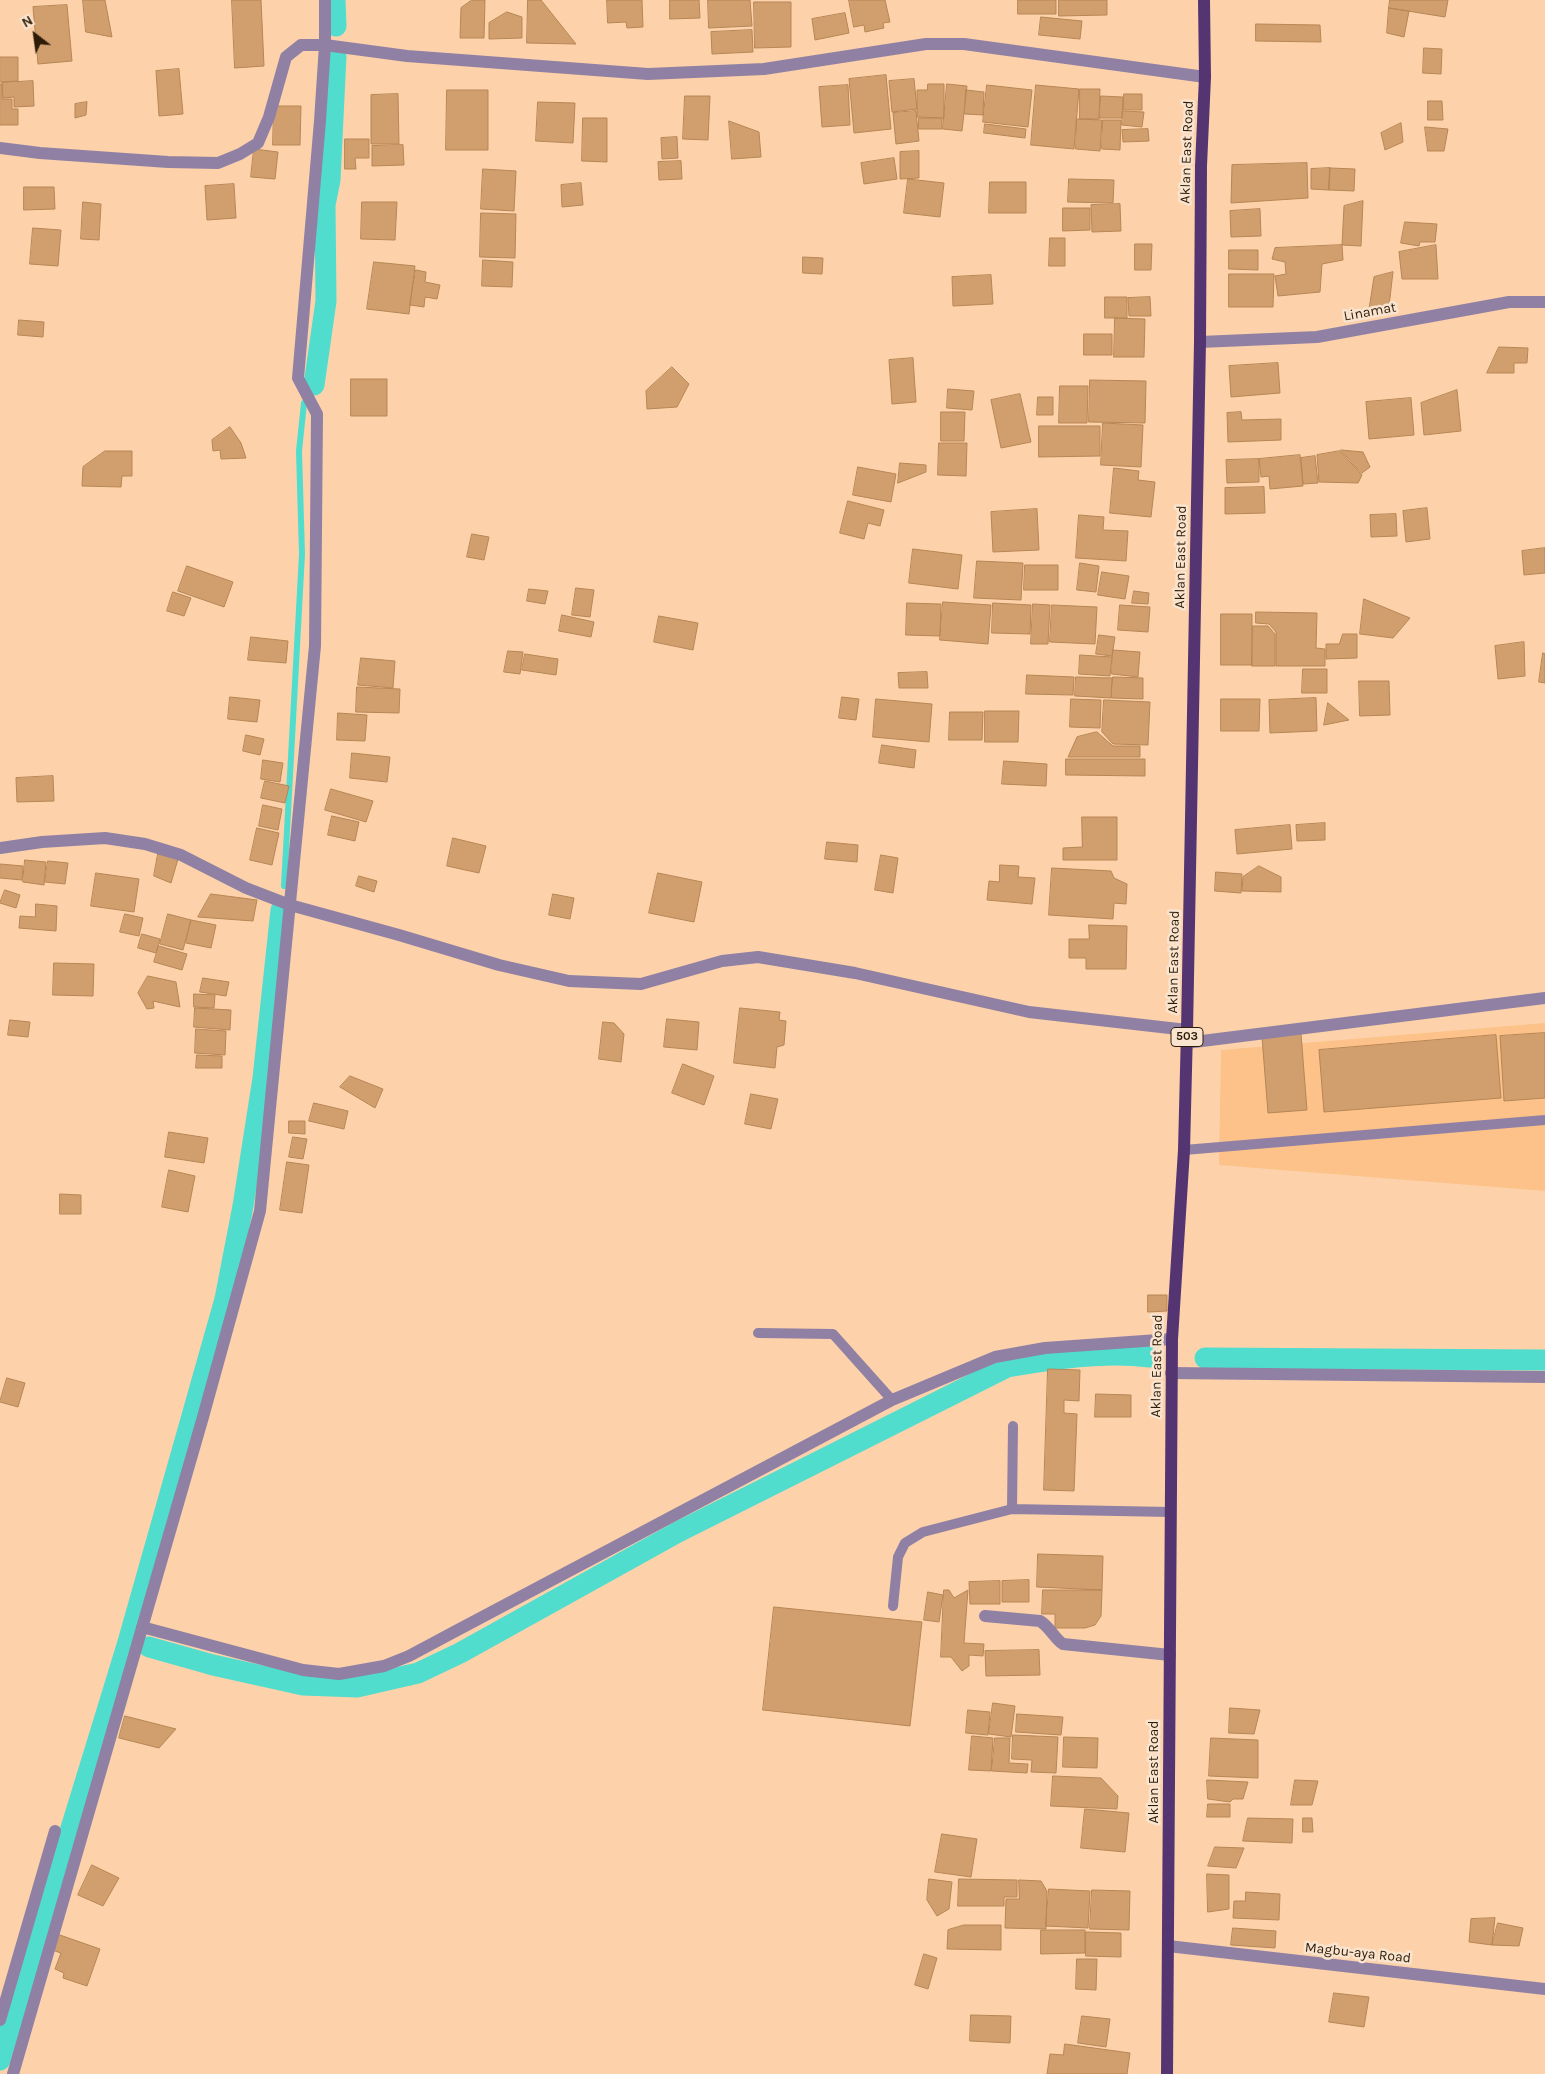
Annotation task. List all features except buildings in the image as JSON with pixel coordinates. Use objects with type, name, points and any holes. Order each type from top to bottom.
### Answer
[{"type":"main road","name":"Aklan East Road","points":[[1167,2074],[1171,1373],[1184,1150],[1187,1036],[1200,342],[1201,166],[1205,77],[1204,0]]},
{"type":"street","points":[[13,2074],[203,1417],[260,1211],[315,646],[317,414],[298,378],[326,45],[325,0]]},
{"type":"street","points":[[0,148],[40,153],[168,162],[218,163],[240,154],[258,143],[269,117],[286,57],[301,45],[326,45],[406,56],[648,74],[764,69],[926,44],[964,44],[1205,77]]},
{"type":"street","name":"Linamat","points":[[1200,342],[1317,336],[1509,302],[1545,302]]},
{"type":"street","points":[[0,848],[42,842],[105,838],[145,844],[181,855],[246,888],[290,905],[499,965],[569,981],[641,984],[722,961],[758,957],[855,973],[1029,1012],[1187,1036],[1545,998]]},
{"type":"street","points":[[142,1627],[303,1670],[339,1674],[384,1666],[410,1656],[892,1400],[995,1356],[1015,1352],[1172,1339]]},
{"type":"street","points":[[1171,1373],[1545,1377]]},
{"type":"street","points":[[985,1616],[1040,1621],[1063,1644],[1170,1655]]},
{"type":"street","points":[[0,2020],[55,1831]]},
{"type":"street","name":"Magbu-aya Road","points":[[1168,1946],[1545,1989]]},
{"type":"lane","points":[[1184,1150],[1545,1120]]},
{"type":"lane","points":[[758,1333],[833,1334],[892,1400]]},
{"type":"lane","points":[[1012,1510],[1013,1426]]},
{"type":"lane","points":[[893,1606],[898,1557],[905,1542],[923,1532],[1012,1510],[1170,1512]]},
{"type":"shaded area","points":[[1545,1023],[1545,1191],[1219,1165],[1221,1050]]},
{"type":"waterway","points":[[335,0],[336,26]]},
{"type":"waterway","points":[[314,385],[326,301],[325,205],[330,180],[336,56]]},
{"type":"waterway","points":[[284,886],[302,554],[299,451],[304,403]]},
{"type":"waterway","points":[[0,2060],[128,1642],[225,1299],[243,1206],[263,1078],[281,910]]},
{"type":"waterway","points":[[149,1647],[213,1665],[303,1685],[357,1687],[418,1673],[460,1653],[678,1532],[1007,1367],[1096,1355],[1150,1357]]},
{"type":"waterway","points":[[1205,1358],[1545,1360]]}]
